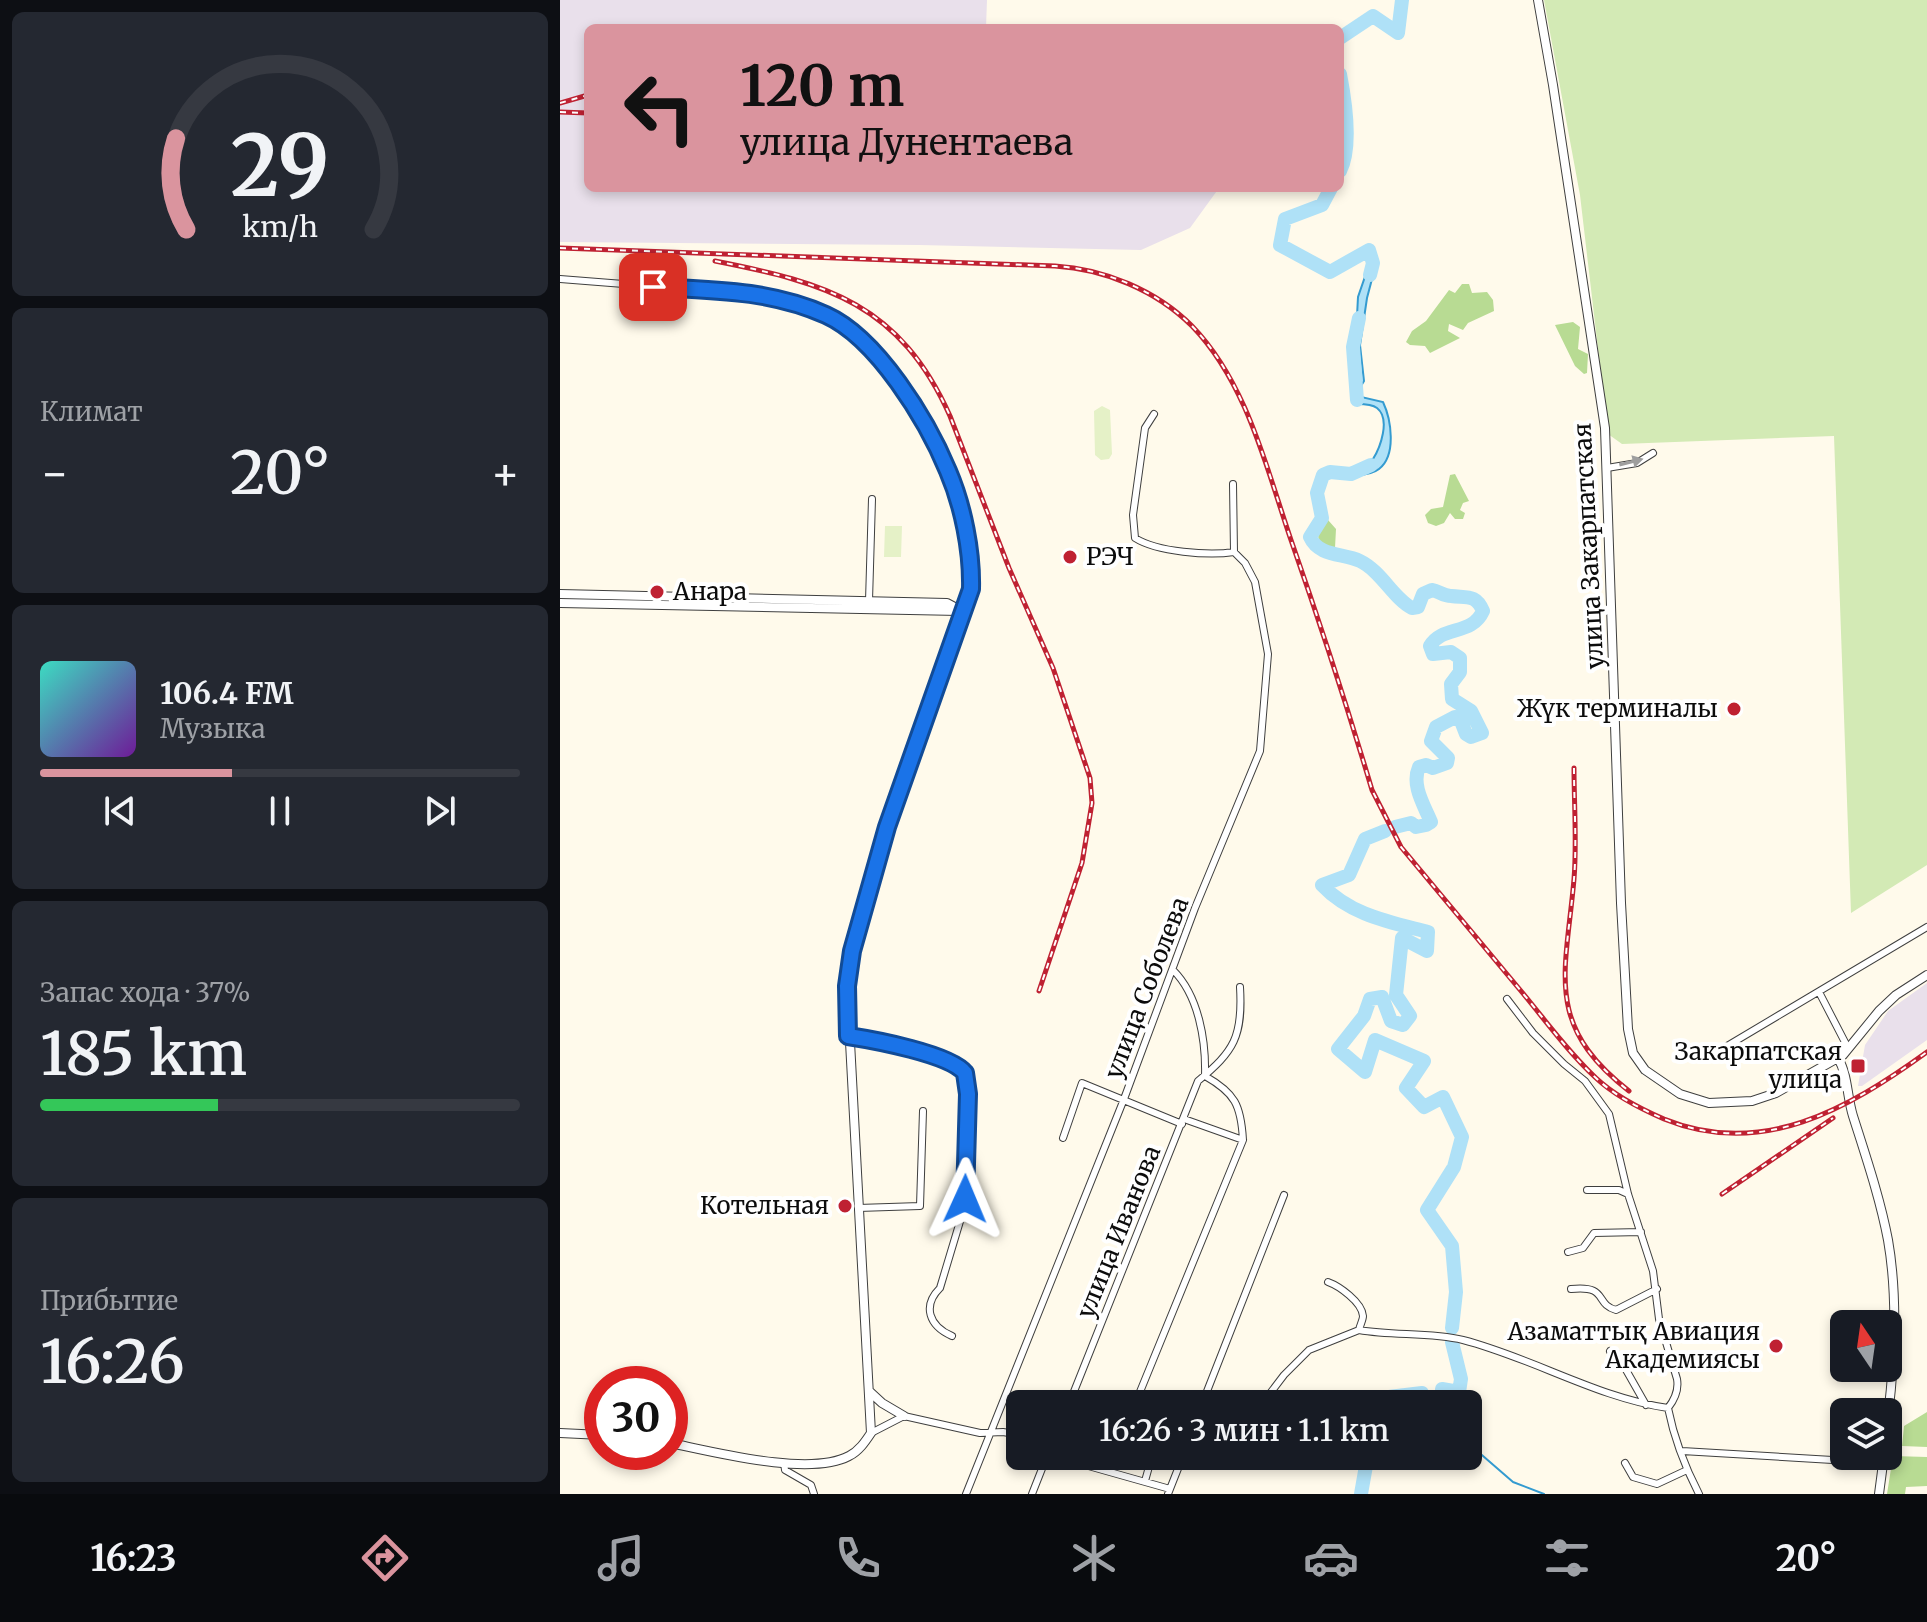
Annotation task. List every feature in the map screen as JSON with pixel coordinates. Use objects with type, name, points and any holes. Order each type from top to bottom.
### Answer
[{"type":"street","name":"улица Закарпатская","points":[[1538,0],[1605,428],[1622,917],[1628,1029],[1633,1053],[1645,1070],[1680,1094],[1724,1104],[1765,1098],[1838,1058]]},
{"type":"street","points":[[560,279],[763,295],[828,316],[845,327],[891,372],[948,470],[963,521],[971,589],[887,827],[852,951],[847,986],[871,1433]]},
{"type":"street","points":[[1154,414],[1145,428],[1133,515],[1135,538],[1157,547],[1215,554],[1234,552],[1233,484]]},
{"type":"street","points":[[1607,468],[1637,463],[1653,453]]},
{"type":"street","points":[[869,601],[872,499]]},
{"type":"street","name":"улица Соболева","points":[[966,1494],[1124,1099],[1195,908],[1260,751],[1268,654],[1255,582],[1245,563],[1234,552]]},
{"type":"street","points":[[560,594],[947,603],[962,611]]},
{"type":"street","points":[[560,603],[962,611]]},
{"type":"street","points":[[1717,1052],[1927,927]]},
{"type":"street","points":[[1141,1390],[1243,1140],[1242,1121],[1232,1096],[1220,1083],[1205,1076],[1204,1042],[1199,1024],[1183,980],[1173,970]]},
{"type":"street","points":[[1889,1398],[1894,1320],[1893,1273],[1880,1203],[1850,1106],[1844,1070],[1838,1058],[1896,995],[1927,975]]},
{"type":"street","name":"улица Иванова","points":[[1075,1390],[1198,1081],[1229,1053],[1240,1023],[1240,987]]},
{"type":"street","points":[[1819,992],[1848,1048]]},
{"type":"street","points":[[1507,999],[1533,1033],[1585,1081],[1603,1103],[1613,1126],[1628,1194],[1657,1289],[1659,1319],[1678,1386],[1668,1408],[1672,1428],[1699,1494]]},
{"type":"street","points":[[848,1036],[953,1062],[965,1073],[968,1094],[964,1208],[940,1288],[928,1305],[942,1332],[952,1336]]},
{"type":"street","points":[[1063,1138],[1082,1083],[1243,1140]]},
{"type":"street","points":[[858,1208],[920,1206],[923,1111]]},
{"type":"street","points":[[1587,1190],[1619,1190],[1628,1194]]},
{"type":"street","points":[[1207,1390],[1284,1195]]},
{"type":"street","points":[[1568,1252],[1583,1248],[1594,1233],[1641,1232]]},
{"type":"street","points":[[1328,1282],[1337,1285],[1361,1309],[1363,1314],[1359,1330]]},
{"type":"street","points":[[1571,1289],[1588,1287],[1596,1290],[1610,1308],[1616,1310],[1657,1289]]},
{"type":"street","points":[[1273,1390],[1309,1350],[1359,1330],[1461,1339],[1531,1361],[1632,1402],[1668,1408]]},
{"type":"street","points":[[1610,1351],[1617,1354],[1626,1374],[1645,1398],[1646,1405]]},
{"type":"street","points":[[868,1391],[904,1416],[991,1434],[1006,1433]]},
{"type":"street","points":[[688,1446],[806,1464],[848,1457],[859,1449],[871,1433],[904,1416]]},
{"type":"street","points":[[560,1433],[584,1434]]},
{"type":"street","points":[[1682,1451],[1830,1457]]},
{"type":"street","points":[[784,1463],[785,1470],[811,1485],[814,1494]]},
{"type":"street","points":[[1625,1463],[1633,1477],[1657,1484],[1687,1470]]},
{"type":"street","points":[[1032,1494],[1043,1470]]},
{"type":"street","points":[[1103,1470],[1145,1481],[1169,1492],[1178,1470]]},
{"type":"street","points":[[1145,1481],[1148,1470]]},
{"type":"street","points":[[1879,1494],[1882,1470]]},
{"type":"street","points":[[1656,1494],[1657,1484]]},
{"type":"shaded area","points":[[560,0],[987,0],[986,24],[584,24],[584,192],[1216,192],[1190,228],[1141,250],[560,242]]},
{"type":"shaded area","points":[[1927,983],[1927,1040],[1858,1086],[1865,1045],[1888,1011]]},
{"type":"green space","points":[[1544,0],[1927,0],[1927,865],[1851,913],[1834,436],[1622,444],[1608,434],[1580,195]]},
{"type":"green space","points":[[1462,284],[1469,284],[1472,293],[1487,292],[1493,300],[1494,311],[1468,323],[1463,330],[1449,324],[1448,331],[1460,338],[1430,353],[1425,346],[1406,342],[1449,290],[1455,293]]},
{"type":"green space","points":[[1573,322],[1580,327],[1578,349],[1588,354],[1587,373],[1584,374],[1575,366],[1555,325]]},
{"type":"green space","points":[[1102,406],[1110,410],[1112,454],[1109,459],[1101,460],[1095,455],[1094,411]]},
{"type":"green space","points":[[1455,474],[1469,501],[1463,503],[1460,510],[1465,513],[1463,519],[1455,519],[1450,513],[1444,523],[1436,526],[1428,523],[1425,515],[1431,509],[1443,507],[1450,475]]},
{"type":"green space","points":[[1328,520],[1336,529],[1335,548],[1330,551],[1323,548],[1318,536],[1321,526]]},
{"type":"green space","points":[[885,526],[902,526],[901,557],[884,557]]},
{"type":"green space","points":[[1927,1412],[1927,1447],[1902,1446],[1904,1426]]},
{"type":"green space","points":[[1902,1456],[1927,1457],[1927,1486],[1906,1487],[1905,1494],[1887,1494],[1891,1470],[1902,1470]]},
{"type":"water","points":[[1375,254],[1377,260],[1360,345],[1364,381],[1358,391],[1361,397],[1383,402],[1391,437],[1385,463],[1371,473],[1354,476],[1353,470],[1373,459],[1384,426],[1377,408],[1357,404],[1353,398],[1358,370],[1355,354],[1358,297],[1370,262],[1366,259]]},
{"type":"waterway","points":[[1344,35],[1373,16],[1398,33],[1402,0]]},
{"type":"waterway","points":[[1344,103],[1347,137],[1344,161]]},
{"type":"waterway","points":[[1329,192],[1322,205],[1285,219],[1280,245],[1330,272],[1369,250],[1373,263],[1370,275]]},
{"type":"waterway","points":[[1357,400],[1353,347],[1359,318]]},
{"type":"waterway","points":[[1371,465],[1351,474],[1330,472],[1323,475],[1317,493],[1322,518],[1310,537],[1314,543],[1325,551],[1353,558],[1368,566],[1412,608],[1418,607],[1423,594],[1432,590],[1448,596],[1474,599],[1483,611],[1472,624],[1442,635],[1430,646],[1433,654],[1451,652],[1460,658],[1460,672],[1451,684],[1452,699],[1471,711],[1482,733],[1471,737],[1455,717],[1436,727],[1431,741],[1448,758],[1447,763],[1433,768],[1426,765],[1419,767],[1417,774],[1419,795],[1431,822],[1416,827],[1411,823],[1395,827]]},
{"type":"waterway","points":[[1385,831],[1365,839],[1349,875],[1322,885],[1345,904],[1358,910],[1428,932],[1427,951],[1402,938],[1396,995],[1410,1016],[1403,1025],[1391,1021],[1382,997],[1370,999],[1364,1016],[1338,1049],[1365,1072],[1375,1040],[1424,1061],[1406,1088],[1424,1107],[1443,1097],[1462,1137],[1454,1167],[1427,1210],[1452,1246],[1456,1292],[1452,1328]]},
{"type":"waterway","points":[[1452,1342],[1461,1379],[1459,1390]]},
{"type":"waterway","points":[[1442,1390],[1448,1390]]},
{"type":"waterway","points":[[1482,1455],[1513,1482],[1544,1494]]},
{"type":"waterway","points":[[1361,1494],[1365,1470]]},
{"type":"railway","points":[[560,103],[584,96]]},
{"type":"railway","points":[[560,112],[584,113]]},
{"type":"railway","points":[[560,248],[1055,266],[1110,277],[1146,292],[1192,326],[1227,373],[1241,400],[1263,455],[1372,790],[1401,847],[1596,1078],[1628,1102],[1664,1119],[1700,1130],[1735,1133],[1769,1130],[1803,1122],[1835,1109],[1927,1052]]},
{"type":"railway","points":[[715,261],[792,279],[856,305],[883,324],[908,348],[930,378],[950,416],[1009,568],[1053,668],[1090,778],[1092,803],[1082,863],[1039,991]]},
{"type":"railway","points":[[1574,768],[1575,865],[1565,970],[1566,995],[1583,1043],[1602,1067],[1629,1091]]},
{"type":"railway","points":[[1722,1194],[1833,1118]]},
{"type":"place","name":"РЭЧ","points":[[1070,557]]},
{"type":"place","name":"Анара","points":[[657,592]]},
{"type":"place","name":"Жүк терминалы","points":[[1734,709]]},
{"type":"place","name":"Закарпатская улица","points":[[1858,1066]]},
{"type":"place","name":"Котельная","points":[[845,1206]]},
{"type":"place","name":"Азаматтық Авиация Академиясы","points":[[1776,1346]]},
{"type":"route","points":[[653,287],[763,295],[792,302],[832,318],[891,372],[948,470],[963,521],[971,589],[887,827],[852,951],[847,986],[848,1036],[953,1062],[965,1073],[968,1094],[965,1199]]}]
